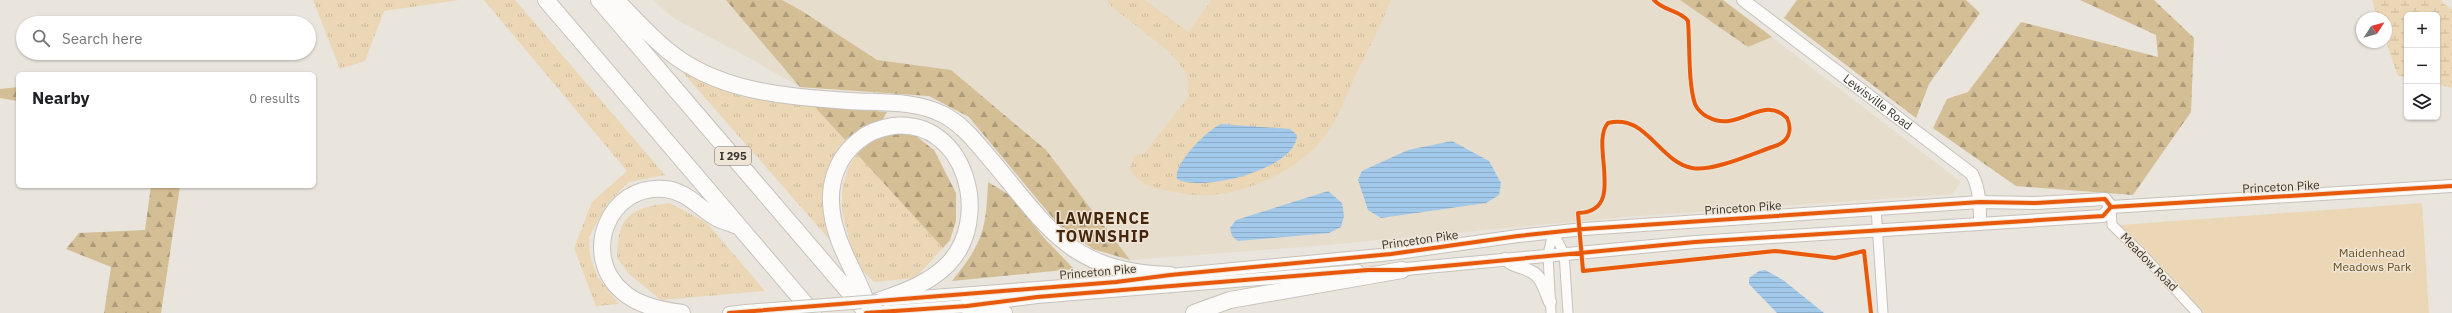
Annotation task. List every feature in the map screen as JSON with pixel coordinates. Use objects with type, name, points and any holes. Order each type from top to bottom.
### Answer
[{"type":"highway","points":[[546,0],[814,313]]},
{"type":"highway","name":"I 295","points":[[599,0],[870,310]]},
{"type":"highway","points":[[616,0],[668,51],[691,66],[722,81],[768,94],[913,105],[943,115],[968,133],[1050,230],[1076,251],[1091,260],[1124,271],[1170,275]]},
{"type":"highway","points":[[912,126],[935,135],[953,152],[964,172],[968,188],[970,218],[964,241],[927,290],[870,310],[864,291],[844,253],[837,234],[832,211],[832,189],[838,166],[852,146],[872,132],[885,127],[912,126]]},
{"type":"highway","points":[[682,313],[644,305],[633,300],[614,283],[603,263],[601,242],[607,221],[614,210],[622,201],[637,193],[654,189],[665,189],[686,196],[714,216],[741,227]]},
{"type":"highway","points":[[1194,313],[1230,300],[1402,270]]},
{"type":"highway","points":[[967,306],[1004,313]]},
{"type":"main road","name":"Lewisville Road","points":[[1743,0],[1966,168],[1976,182],[1980,202],[1980,224]]},
{"type":"main road","name":"Princeton Pike","points":[[729,313],[746,311],[929,309],[967,306],[1037,297],[1368,270],[1402,270],[1564,253],[1877,230],[2104,216],[2111,207],[2452,186]]},
{"type":"main road","name":"Princeton Pike","points":[[927,290],[1116,282],[1170,275],[1391,254],[1553,232],[1876,208],[1980,202],[2036,203],[2104,199],[2111,207]]},
{"type":"main road","points":[[1505,259],[1517,268],[1532,271],[1538,277],[1550,308]]},
{"type":"street","name":"Meadow Road","points":[[2111,207],[2112,226],[2144,256],[2197,313]]},
{"type":"street","points":[[1876,208],[1883,313]]},
{"type":"street","points":[[1553,232],[1564,253],[1568,313]]},
{"type":"street","points":[[1550,308],[1548,255],[1553,232]]},
{"type":"shaded area","points":[[653,0],[1723,0],[1961,182],[1952,194],[1625,217],[1315,246],[1130,260],[1093,249],[1057,223],[969,117],[929,96],[800,87],[742,54],[673,18]]},
{"type":"green space","points":[[313,0],[459,0],[384,11],[365,61],[340,69]]},
{"type":"green space","points":[[484,0],[515,0],[665,175],[629,182],[607,204],[589,237],[590,256],[597,276],[619,304],[596,306],[574,248],[592,202],[627,171]]},
{"type":"green space","points":[[726,0],[782,0],[802,11],[877,60],[951,70],[1046,150],[1130,260],[1093,249],[1057,223],[969,117],[929,96],[800,87]]},
{"type":"green space","points":[[1107,0],[1145,0],[1188,32],[1212,0],[1391,0],[1336,118],[1318,145],[1302,159],[1284,171],[1264,181],[1243,189],[1221,194],[1200,195],[1151,187],[1139,180],[1130,168],[1134,155],[1144,154],[1188,97],[1187,75],[1179,63],[1167,50],[1111,6]]},
{"type":"green space","points":[[1680,0],[1723,0],[1772,37],[1748,47]]},
{"type":"green space","points":[[1797,0],[1966,0],[1980,13],[1929,84],[1916,118],[1784,18]]},
{"type":"green space","points":[[2080,0],[2154,0],[2194,38],[2191,112],[2133,195],[2016,186],[1933,128],[1947,99],[1968,92],[2021,22],[2158,57],[2156,35]]},
{"type":"green space","points":[[2372,0],[2441,0],[2452,9],[2452,88],[2440,85],[2440,12],[2404,12],[2404,77],[2398,76],[2388,48],[2392,48],[2392,12],[2376,12]]},
{"type":"green space","points":[[679,68],[743,97],[814,106],[845,140],[836,153],[826,176],[824,199],[829,239]]},
{"type":"green space","points":[[16,87],[16,101],[0,98],[0,89]]},
{"type":"green space","points":[[814,106],[887,112],[883,119],[863,126],[845,140]]},
{"type":"green space","points":[[897,133],[916,136],[934,150],[956,193],[956,221],[950,240],[943,248],[857,154],[876,140]]},
{"type":"green space","points":[[857,154],[943,248],[915,278],[874,282],[855,264],[842,211],[842,189],[849,166]]},
{"type":"green space","points":[[988,182],[1011,196],[1044,238],[1074,269],[952,281],[970,256],[981,235],[986,213]]},
{"type":"green space","points":[[151,188],[180,188],[161,313],[104,313],[111,267],[66,249],[79,233],[145,230]]},
{"type":"green space","points":[[669,203],[706,222],[765,291],[661,300],[630,275],[617,258],[618,244],[623,224],[628,217],[635,212],[655,205]]},
{"type":"green space","name":"Maidenhead Meadows Park","points":[[2422,203],[2429,313],[2201,313],[2120,225]]},
{"type":"water","points":[[1221,124],[1290,129],[1297,135],[1293,147],[1282,158],[1266,168],[1226,180],[1206,183],[1189,183],[1177,179],[1177,173],[1180,165],[1186,156],[1200,140],[1215,127]]},
{"type":"water","points":[[1452,141],[1489,161],[1501,183],[1499,195],[1486,203],[1381,218],[1368,210],[1358,180],[1362,171],[1408,150]]},
{"type":"water","points":[[1328,191],[1342,203],[1344,216],[1341,227],[1329,233],[1238,241],[1232,236],[1230,228],[1236,220]]},
{"type":"water","points":[[1765,270],[1783,280],[1824,313],[1777,313],[1749,284],[1749,278],[1759,271]]},
{"type":"cycle path","points":[[1654,0],[1658,4],[1685,17],[1688,21],[1691,86],[1695,104],[1700,112],[1719,121],[1730,121],[1759,111],[1778,111],[1787,118],[1789,123],[1789,132],[1783,142],[1734,161],[1711,167],[1692,168],[1680,164],[1670,157],[1652,139],[1632,125],[1621,122],[1608,123],[1603,133],[1602,146],[1605,176],[1604,190],[1601,201],[1593,210],[1578,213],[1583,271],[1775,251],[1835,258],[1864,251],[1871,313]]},
{"type":"cycle path","points":[[866,313],[967,306],[1037,297],[1368,270],[1402,270],[1695,242],[2103,216],[2111,207],[2452,186]]},
{"type":"cycle path","points":[[729,313],[1116,282],[1170,275],[1391,254],[1518,236],[1584,229],[1980,202],[2036,203],[2105,199],[2111,207]]},
{"type":"district","name":"LAWRENCE TOWNSHIP","points":[[1103,227]]}]
